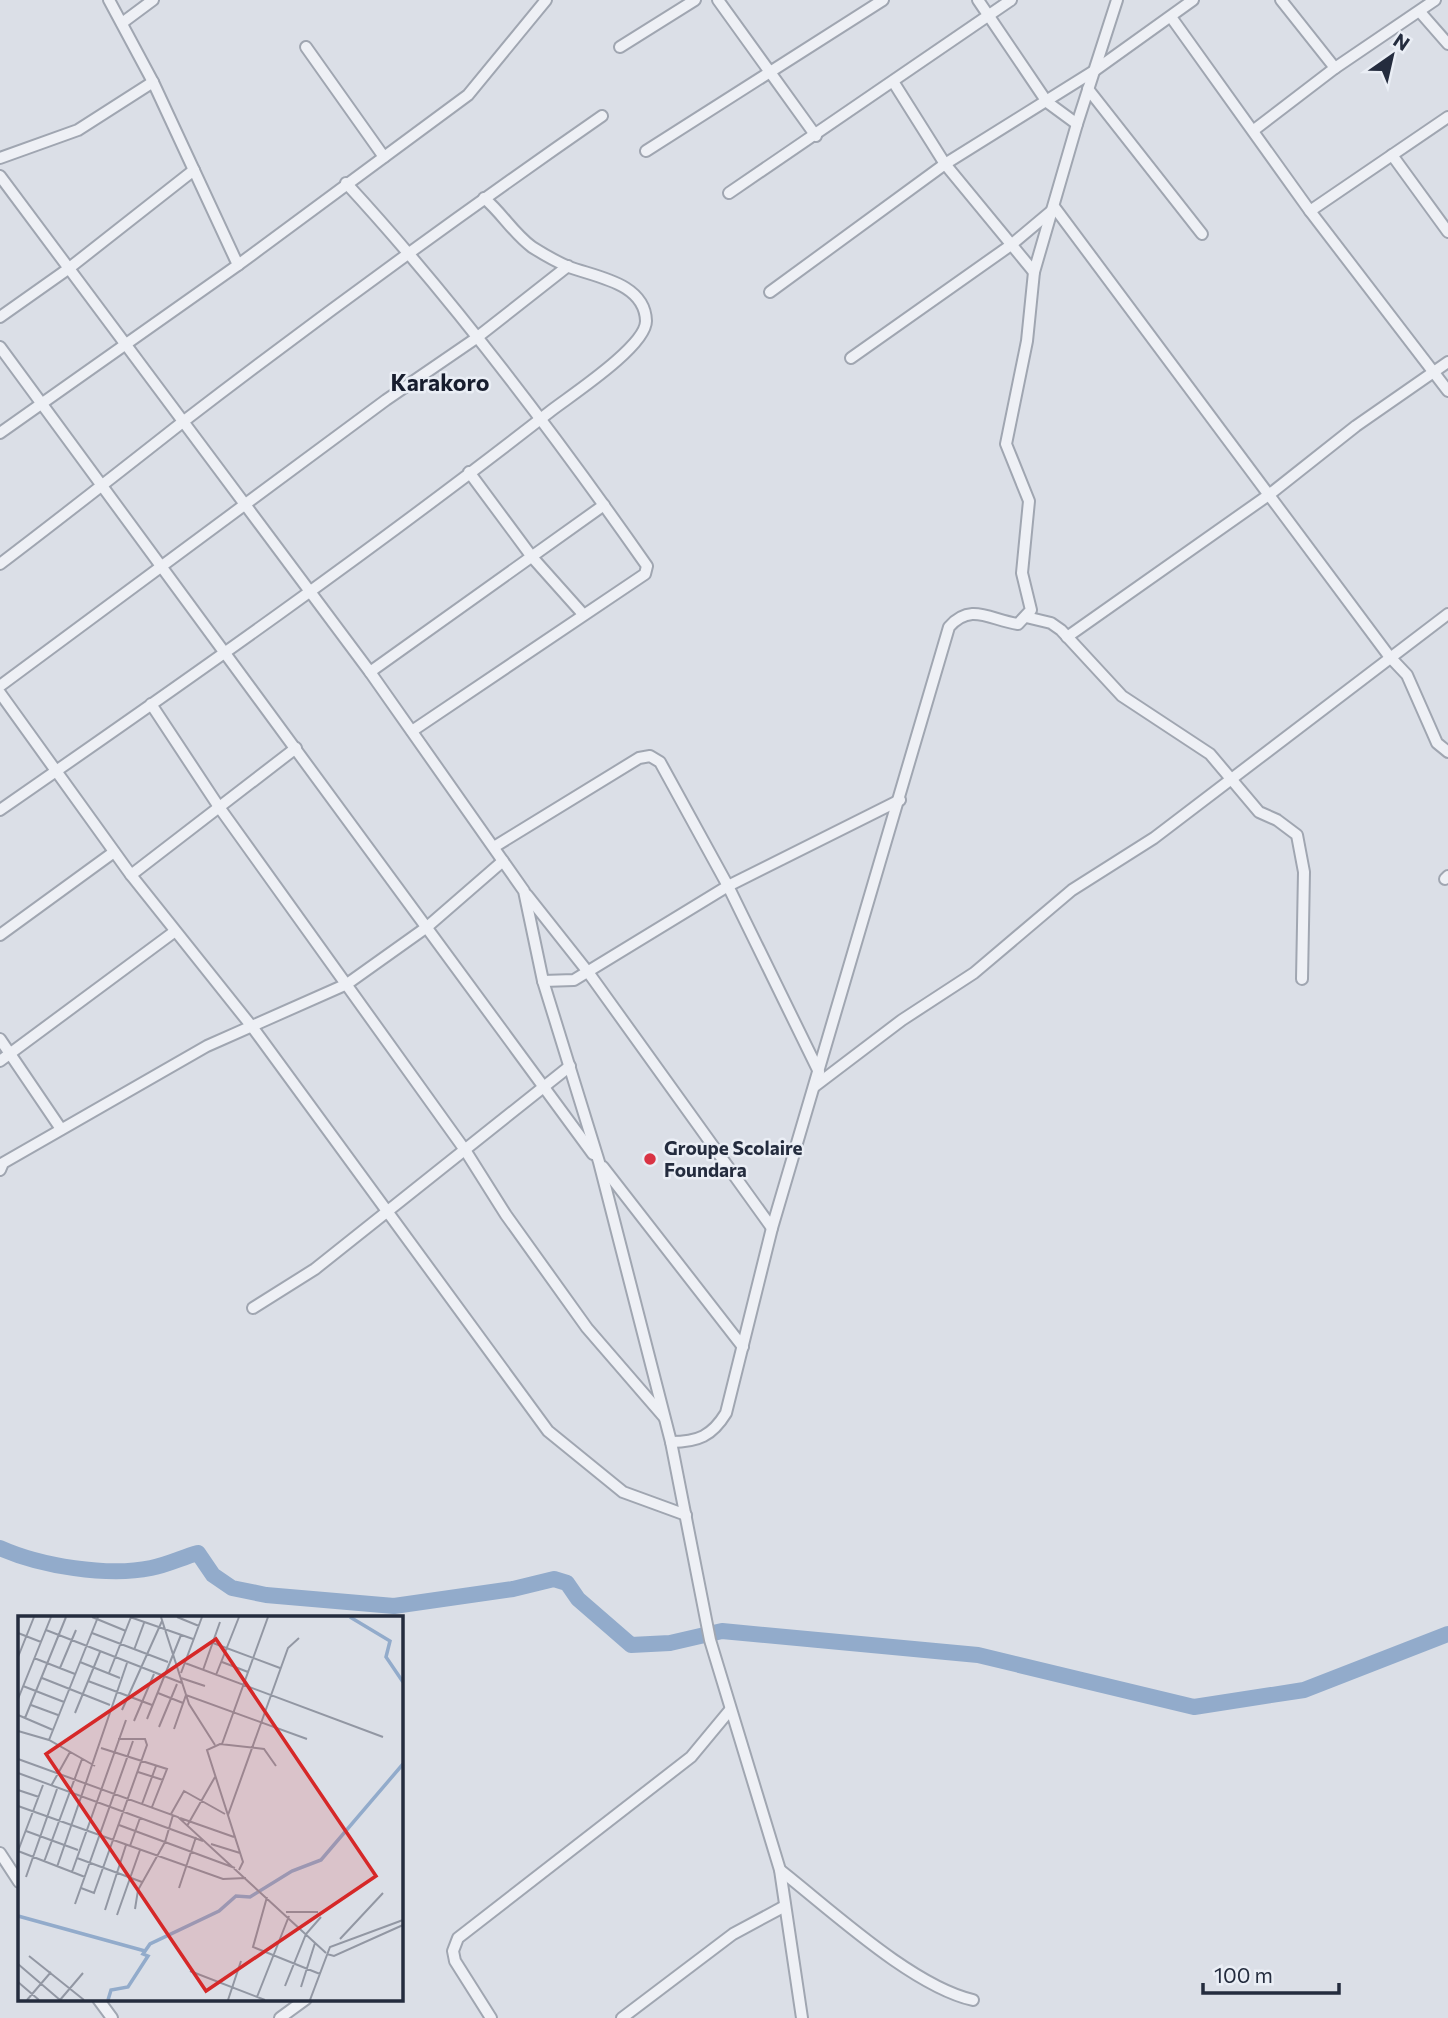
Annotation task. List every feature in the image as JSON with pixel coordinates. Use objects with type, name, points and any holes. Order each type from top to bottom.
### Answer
[{"type":"street","points":[[109,0],[153,82],[238,265]]},
{"type":"street","points":[[122,23],[153,0]]},
{"type":"street","points":[[0,433],[238,265],[468,95],[546,0]]},
{"type":"street","points":[[620,47],[695,0]]},
{"type":"street","points":[[718,0],[816,136]]},
{"type":"street","points":[[646,151],[883,0]]},
{"type":"street","points":[[978,0],[1047,102],[1077,124]]},
{"type":"street","points":[[729,193],[894,83],[1011,0]]},
{"type":"street","points":[[671,1442],[690,1442],[706,1437],[718,1427],[726,1413],[772,1228],[949,627],[959,616],[969,612],[1018,624],[1031,610],[1022,573],[1029,501],[1006,444],[1027,341],[1034,272],[1117,0]]},
{"type":"street","points":[[1281,0],[1335,68]]},
{"type":"street","points":[[1254,130],[1335,68],[1436,0]]},
{"type":"street","points":[[770,292],[945,164],[1094,71],[1171,17],[1187,2]]},
{"type":"street","points":[[1420,12],[1448,44]]},
{"type":"street","points":[[1171,17],[1310,211],[1448,391]]},
{"type":"street","points":[[306,47],[384,157]]},
{"type":"street","points":[[0,158],[78,130],[153,82]]},
{"type":"street","points":[[894,83],[945,164],[1034,272]]},
{"type":"street","points":[[1088,89],[1202,234]]},
{"type":"street","points":[[0,564],[104,487],[183,422],[484,198],[602,116]]},
{"type":"street","points":[[1310,211],[1448,117]]},
{"type":"street","points":[[1392,155],[1448,232]]},
{"type":"street","points":[[0,317],[68,269],[194,170]]},
{"type":"street","points":[[0,176],[370,671],[524,891],[588,972],[772,1228]]},
{"type":"street","points":[[346,183],[408,255],[540,420],[647,566],[645,574],[582,613],[412,731]]},
{"type":"street","points":[[0,810],[309,592],[540,420],[628,350],[645,330],[646,318],[639,301],[619,283],[568,266],[520,238],[484,198]]},
{"type":"street","points":[[851,358],[1011,245],[1055,208]]},
{"type":"street","points":[[1055,208],[1390,656],[1407,675],[1437,743],[1448,752]]},
{"type":"street","points":[[0,686],[475,339],[568,266]]},
{"type":"street","points":[[0,347],[599,1162],[743,1347]]},
{"type":"street","points":[[1068,637],[1270,494],[1356,426],[1448,362]]},
{"type":"street","points":[[469,472],[533,557],[582,613]]},
{"type":"street","points":[[370,671],[604,505]]},
{"type":"street","points":[[815,1086],[902,1020],[974,973],[1072,890],[1154,838],[1231,776],[1278,746],[1390,656],[1448,614]]},
{"type":"street","points":[[1026,617],[1051,624],[1068,637],[1122,696],[1185,736],[1231,776],[1259,812],[1277,820],[1297,835],[1304,872],[1302,979]]},
{"type":"street","points":[[0,693],[131,875],[253,1028],[548,1430],[623,1492],[686,1515]]},
{"type":"street","points":[[151,704],[219,807],[465,1150],[506,1215],[587,1328],[666,1419]]},
{"type":"street","points":[[131,875],[296,748]]},
{"type":"street","points":[[494,847],[639,758],[650,756],[660,762],[728,886],[819,1072]]},
{"type":"street","points":[[543,981],[575,980],[639,938],[728,886],[900,800]]},
{"type":"street","points":[[0,936],[114,852]]},
{"type":"street","points":[[0,1170],[3,1163],[207,1046],[253,1028],[347,984],[427,927],[503,861]]},
{"type":"street","points":[[524,891],[543,981],[599,1162],[666,1419],[709,1635],[780,1870],[802,2018]]},
{"type":"street","points":[[0,1061],[174,932]]},
{"type":"street","points":[[0,1038],[61,1129]]},
{"type":"street","points":[[253,1308],[315,1269],[570,1066]]},
{"type":"street","points":[[491,2018],[456,1961],[453,1951],[458,1938],[691,1757],[730,1710]]},
{"type":"street","points":[[0,1853],[18,1880]]},
{"type":"street","points":[[780,1870],[904,1965],[957,1997],[973,2000]]},
{"type":"street","points":[[622,2018],[733,1934],[785,1906]]},
{"type":"street","points":[[99,2000],[112,2018]]},
{"type":"street","points":[[280,2018],[305,2000]]},
{"type":"waterway","points":[[0,1548],[54,1565],[115,1571],[151,1568],[198,1553],[213,1575],[232,1588],[266,1595],[394,1606],[513,1589],[554,1579],[567,1583],[578,1599],[631,1645],[670,1643],[722,1631],[978,1655],[1194,1707],[1304,1690],[1448,1634]]},
{"type":"place","name":"Groupe Scolaire Foundara","points":[[650,1159]]},
{"type":"district","name":"Karakoro","points":[[440,383]]}]
